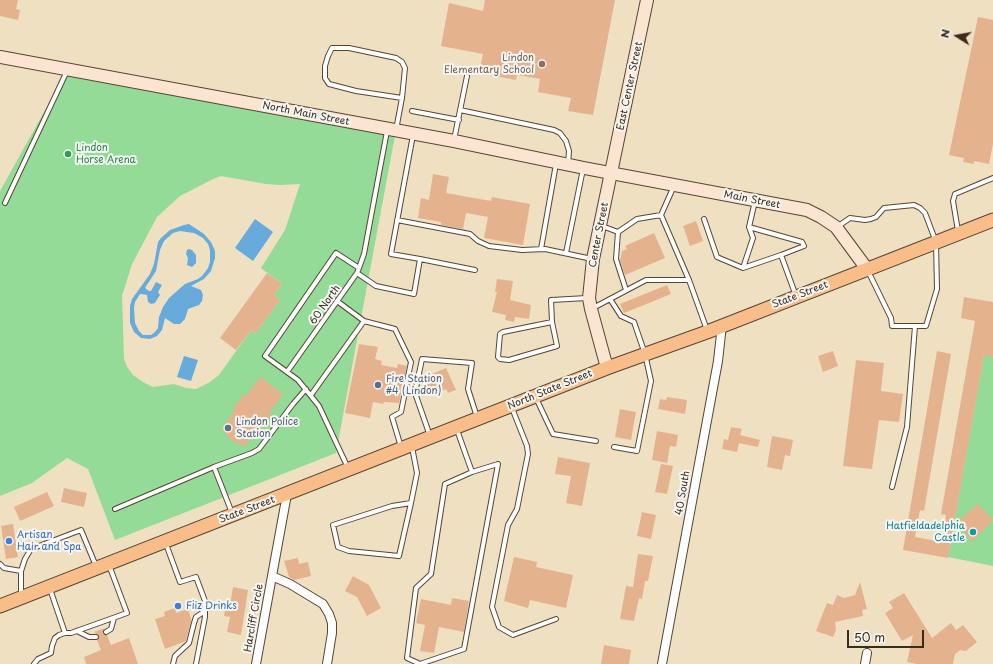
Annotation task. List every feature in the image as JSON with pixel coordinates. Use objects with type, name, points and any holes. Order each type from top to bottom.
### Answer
[{"type":"main road","name":"State Street","points":[[607,368],[707,332],[993,220]]},
{"type":"main road","name":"North State Street","points":[[494,412],[607,368]]},
{"type":"main road","name":"State Street","points":[[0,606],[494,412]]},
{"type":"street","name":"East Center Street","points":[[612,173],[648,0]]},
{"type":"street","name":"North Main Street","points":[[0,57],[392,129],[612,173]]},
{"type":"street","name":"Main Street","points":[[612,173],[807,210],[836,227],[867,269]]},
{"type":"street","name":"Center Street","points":[[607,368],[590,303],[592,259],[612,173]]},
{"type":"street","name":"40 South","points":[[662,664],[718,361],[722,325]]},
{"type":"street","name":"Harcliff Circle","points":[[256,664],[287,494]]},
{"type":"street","name":"Harcliff Circle","points":[[272,576],[290,584],[323,604],[332,623],[332,634],[327,664]]},
{"type":"street","points":[[865,664],[867,653]]},
{"type":"lane","name":"60 North","points":[[287,372],[357,273],[364,254],[392,129],[402,98],[405,68],[402,62],[396,58],[349,48],[332,48],[328,56],[325,78],[329,84],[356,91],[402,98]]},
{"type":"lane","points":[[5,203],[68,69]]},
{"type":"lane","points":[[454,141],[467,76]]},
{"type":"lane","points":[[460,110],[554,130],[560,133],[566,141],[569,151],[562,163],[541,249]]},
{"type":"lane","points":[[412,111],[458,120]]},
{"type":"lane","points":[[413,133],[391,254],[475,270]]},
{"type":"lane","points":[[566,253],[584,168]]},
{"type":"lane","points":[[959,233],[953,201],[955,194],[993,178]]},
{"type":"lane","points":[[674,185],[661,215],[689,280],[707,332]]},
{"type":"lane","points":[[743,268],[753,238],[749,227],[755,200]]},
{"type":"lane","points":[[836,227],[850,218],[865,220],[871,219],[876,217],[884,208],[914,205],[925,213],[936,242],[937,289],[926,326],[892,326],[891,318],[867,269]]},
{"type":"lane","points":[[618,232],[637,219],[661,215]]},
{"type":"lane","points":[[704,219],[717,257],[743,268],[804,246],[802,242],[749,227]]},
{"type":"lane","points":[[397,220],[464,232],[470,234],[478,242],[488,246],[522,250],[541,249],[592,259]]},
{"type":"lane","points":[[600,225],[618,232]]},
{"type":"lane","points":[[618,232],[616,259],[626,290]]},
{"type":"lane","points":[[349,470],[319,406],[312,395],[298,380],[265,356],[336,253],[359,268]]},
{"type":"lane","points":[[781,255],[796,297]]},
{"type":"lane","points":[[357,273],[376,286],[414,294],[420,259]]},
{"type":"lane","points":[[552,322],[503,332],[500,334],[498,341],[498,356],[500,359],[509,360],[557,346],[552,322],[551,300],[590,303],[610,299],[646,280],[689,280]]},
{"type":"lane","points":[[610,299],[621,316],[634,322],[645,354],[651,381],[637,451],[614,447]]},
{"type":"lane","points":[[337,301],[364,321],[394,329],[411,362],[401,412],[392,417],[417,473],[411,503],[399,556],[349,551],[338,547],[333,525],[392,506],[411,503]]},
{"type":"lane","points":[[312,395],[364,321]]},
{"type":"lane","points":[[892,487],[907,427],[915,326]]},
{"type":"lane","points":[[431,437],[415,393],[422,359],[472,363],[468,389],[478,419]]},
{"type":"lane","points":[[116,509],[259,449],[292,404],[306,389]]},
{"type":"lane","points":[[535,396],[553,434],[596,441]]},
{"type":"lane","points":[[512,406],[527,446],[528,454],[517,510],[508,525],[492,607],[499,627],[513,635],[556,619]]},
{"type":"lane","points":[[456,427],[472,472]]},
{"type":"lane","points":[[498,464],[464,650],[420,664],[406,658],[416,588],[431,574],[445,484],[472,472],[498,464]]},
{"type":"lane","points":[[214,467],[232,516]]},
{"type":"lane","points":[[21,598],[21,571],[25,559],[31,549],[81,530],[127,613],[77,631],[59,635],[53,642],[51,653],[38,658],[34,664]]},
{"type":"lane","points":[[165,542],[180,582],[196,576],[205,601],[205,611],[196,664]]},
{"type":"lane","points":[[0,564],[4,568],[21,571]]},
{"type":"lane","points":[[49,587],[65,633]]},
{"type":"lane","points":[[173,664],[175,656],[189,643],[196,617],[205,611]]},
{"type":"lane","points":[[106,632],[111,628],[114,618]]},
{"type":"lane","points":[[77,631],[89,637],[96,637]]},
{"type":"green space","points":[[68,69],[396,130],[336,453],[115,540],[88,469],[67,458],[32,483],[0,496],[0,191]],"holes":[[[221,176],[266,184],[300,184],[285,230],[261,268],[282,284],[274,295],[280,300],[255,334],[251,330],[219,375],[210,382],[196,389],[186,388],[174,384],[153,387],[143,382],[133,375],[127,367],[124,359],[122,296],[132,264],[157,217],[180,196]]]},
{"type":"green space","points":[[993,303],[993,566],[948,557]]},
{"type":"water","points":[[255,219],[273,232],[253,261],[235,248]]},
{"type":"water","points":[[189,224],[204,234],[211,242],[215,251],[215,258],[211,271],[204,279],[191,286],[201,290],[203,295],[202,301],[199,305],[188,309],[185,319],[180,324],[174,324],[165,318],[162,330],[157,336],[150,339],[141,338],[134,332],[130,323],[130,306],[132,299],[150,274],[154,264],[158,242],[170,230]],"holes":[[[180,231],[194,233],[203,238],[208,244],[210,250],[210,262],[208,268],[202,276],[185,284],[169,298],[159,317],[158,328],[151,335],[143,335],[135,323],[135,302],[140,294],[147,295],[148,302],[151,304],[155,303],[160,295],[158,292],[162,285],[156,282],[151,291],[145,288],[156,271],[160,250],[164,241],[173,233]]]},
{"type":"water","points":[[189,249],[196,255],[196,263],[192,267],[187,265],[188,258],[186,254],[187,250]]},
{"type":"water","points":[[184,356],[198,360],[191,381],[177,377]]},
{"type":"building","points":[[0,0],[18,0],[16,9],[20,10],[18,20],[0,16]]},
{"type":"building","name":"Lindon Elementary School","points":[[485,0],[615,0],[593,115],[568,111],[571,98],[538,92],[540,79],[517,75],[516,80],[479,73],[483,54],[441,46],[449,3],[483,11]]},
{"type":"building","points":[[978,17],[993,20],[993,144],[989,164],[974,161],[974,164],[963,162],[964,158],[949,155]]},
{"type":"building","points":[[433,174],[449,177],[446,193],[491,201],[492,197],[530,204],[523,245],[484,238],[488,217],[466,213],[463,229],[441,225],[441,222],[418,218],[421,198],[429,200]]},
{"type":"building","points":[[696,221],[703,241],[690,246],[683,226]]},
{"type":"building","points":[[654,233],[665,258],[625,275],[620,261],[622,251],[627,249],[625,246]]},
{"type":"building","points":[[267,273],[282,284],[274,295],[280,300],[255,334],[251,330],[236,350],[220,338]]},
{"type":"building","points":[[497,279],[513,281],[510,300],[531,305],[529,319],[515,317],[514,322],[505,320],[506,315],[492,312],[497,292],[495,292]]},
{"type":"building","points":[[667,285],[671,294],[624,313],[620,304]]},
{"type":"building","points":[[964,297],[993,302],[993,357],[984,355],[948,558],[903,550],[937,351],[951,354],[924,511],[920,510],[915,537],[942,542],[946,515],[941,514],[975,321],[961,318]]},
{"type":"building","name":"Fire Station #4 (Lindon)","points":[[359,344],[378,347],[375,359],[382,361],[381,365],[397,368],[398,364],[407,366],[399,403],[384,402],[383,404],[373,402],[370,418],[345,413]]},
{"type":"building","points":[[833,351],[838,366],[823,372],[818,356]]},
{"type":"building","points":[[856,360],[884,363],[881,391],[903,394],[899,422],[879,420],[872,469],[843,466]]},
{"type":"building","points":[[446,368],[456,390],[448,393],[446,389],[431,396],[423,378]]},
{"type":"building","points":[[260,377],[283,394],[269,413],[271,415],[261,429],[259,427],[244,447],[226,436],[227,434],[221,430],[235,410],[233,408],[244,394],[246,396]]},
{"type":"building","points":[[667,397],[687,400],[685,414],[658,409],[660,399],[666,400]]},
{"type":"building","points":[[620,409],[636,412],[631,440],[615,437]]},
{"type":"building","points":[[731,427],[742,429],[740,435],[760,440],[758,447],[739,443],[737,452],[722,449],[724,439],[728,440]]},
{"type":"building","points":[[657,431],[678,435],[676,447],[670,446],[667,463],[652,460]]},
{"type":"building","points":[[772,436],[793,440],[790,456],[785,455],[782,470],[767,467]]},
{"type":"building","points":[[558,457],[590,463],[582,506],[566,503],[571,476],[555,474]]},
{"type":"building","points":[[661,464],[673,466],[667,494],[655,492]]},
{"type":"building","points":[[64,488],[87,493],[84,507],[61,502]]},
{"type":"building","points":[[47,492],[54,506],[20,521],[14,507]]},
{"type":"building","name":"Hatfieldadelphia Castle","points":[[978,504],[993,520],[972,542],[957,522]]},
{"type":"building","points":[[642,512],[656,515],[651,539],[637,536]]},
{"type":"building","name":"Artisan Hair and Spa","points":[[13,524],[18,557],[6,559],[1,526]]},
{"type":"building","points":[[638,554],[653,556],[648,581],[645,581],[642,599],[639,598],[634,621],[620,619],[626,586],[633,587]]},
{"type":"building","points":[[514,557],[537,562],[536,567],[573,575],[566,608],[530,600],[528,608],[504,601]]},
{"type":"building","points":[[298,558],[299,564],[308,562],[311,576],[294,580],[289,577],[284,561]]},
{"type":"building","points":[[353,576],[369,585],[381,608],[367,616],[357,597],[345,591]]},
{"type":"building","points":[[860,582],[867,609],[862,610],[863,616],[835,622],[836,630],[833,637],[816,631],[827,603],[833,605],[837,595],[844,598],[855,595]]},
{"type":"building","points":[[233,587],[248,590],[241,635],[227,632],[230,617],[224,616],[226,604],[230,605]]},
{"type":"building","points":[[904,593],[932,638],[951,623],[956,630],[963,625],[977,642],[966,651],[960,650],[955,654],[953,664],[917,664],[907,662],[913,635],[902,641],[885,613],[893,608],[889,602]]},
{"type":"building","points":[[452,598],[469,601],[464,632],[439,627],[434,653],[420,651],[425,625],[416,623],[421,599],[451,605]]},
{"type":"building","points":[[175,608],[176,613],[188,609],[191,621],[186,641],[165,649],[155,619],[165,616],[164,612]]},
{"type":"building","points":[[105,628],[103,633],[107,635],[111,645],[129,638],[138,664],[86,664],[84,657],[101,650],[97,640],[99,636],[94,632]]},
{"type":"building","points":[[604,645],[631,650],[629,664],[601,664]]},
{"type":"place","name":"Lindon Elementary School","points":[[542,64]]},
{"type":"place","name":"Lindon Horse Arena","points":[[68,154]]},
{"type":"place","name":"Fire Station #4 (Lindon)","points":[[378,385]]},
{"type":"place","name":"Lindon Police Station","points":[[228,428]]},
{"type":"place","name":"Hatfieldadelphia Castle","points":[[973,532]]},
{"type":"place","name":"Artisan Hair and Spa","points":[[9,541]]},
{"type":"place","name":"Fiiz Drinks","points":[[178,606]]}]
